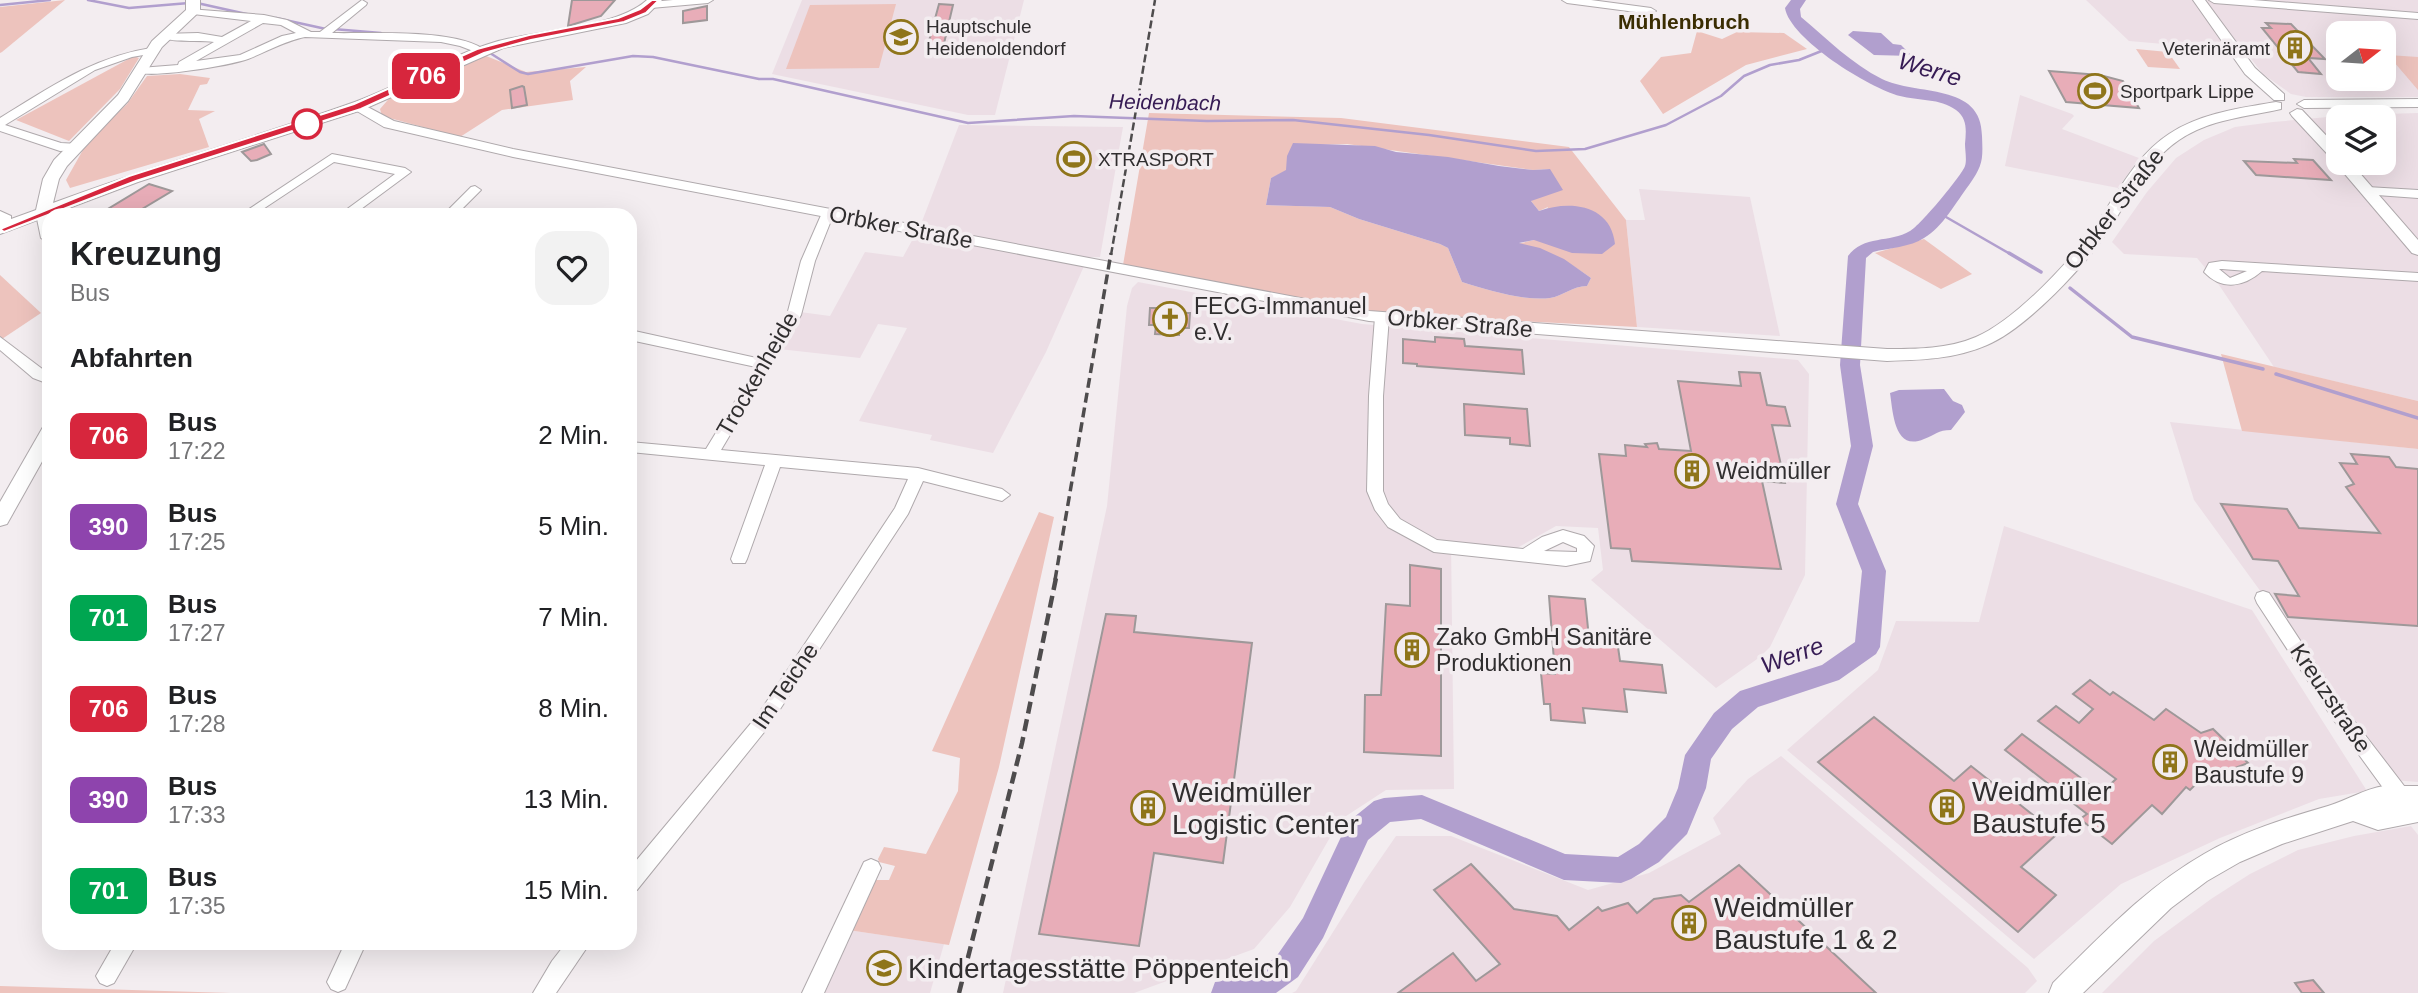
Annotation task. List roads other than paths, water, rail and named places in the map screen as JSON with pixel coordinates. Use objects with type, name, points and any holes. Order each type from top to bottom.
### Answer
[{"type":"main road","points":[[59,208],[132,179],[357,107],[481,51],[529,38],[621,20],[653,2]]},
{"type":"main road","points":[[44,208],[48,186],[74,147],[122,99],[151,51],[193,4]]},
{"type":"main road","points":[[2,224],[42,214]]},
{"type":"main road","points":[[2063,993],[2102,951],[2143,914],[2198,872],[2227,856],[2298,826],[2355,810],[2378,818],[2412,802]]},
{"type":"street","points":[[653,2],[708,0]]},
{"type":"street","points":[[1567,0],[1651,10]]},
{"type":"street","points":[[2199,0],[2250,71],[2278,102],[2301,109],[2418,103]]},
{"type":"street","points":[[2214,0],[2418,16]]},
{"type":"street","points":[[328,31],[362,3]]},
{"type":"street","points":[[193,4],[265,17],[283,22],[306,34]]},
{"type":"street","points":[[169,72],[265,17]]},
{"type":"street","points":[[140,71],[169,72],[243,57],[286,38],[328,31],[418,35],[463,43],[481,51]]},
{"type":"street","points":[[165,36],[198,36],[225,41]]},
{"type":"street","points":[[0,125],[94,67],[126,54],[151,51]]},
{"type":"street","name":"Orbker Straße","points":[[357,107],[389,124],[513,153],[1382,317],[1836,352],[1920,355],[1984,341],[2056,282],[2081,257],[2162,145],[2209,121],[2278,102]]},
{"type":"street","points":[[2301,109],[2326,141]]},
{"type":"street","points":[[0,125],[61,147],[74,147]]},
{"type":"street","points":[[257,208],[332,158],[405,172],[355,208]]},
{"type":"street","points":[[2353,175],[2418,250]]},
{"type":"street","points":[[456,208],[475,190]]},
{"type":"street","points":[[2367,191],[2418,194]]},
{"type":"street","name":"Trockenheide","points":[[709,455],[794,315],[802,295],[808,261],[828,213]]},
{"type":"street","points":[[2259,267],[2418,277]]},
{"type":"street","points":[[1382,317],[1375,465],[1375,492],[1381,506],[1405,532],[1434,546],[1526,556]]},
{"type":"street","points":[[637,337],[764,364]]},
{"type":"street","points":[[0,342],[42,376]]},
{"type":"street","points":[[0,519],[42,444]]},
{"type":"street","points":[[637,448],[918,474],[1002,495]]},
{"type":"street","points":[[739,559],[775,460]]},
{"type":"street","name":"Im Teiche","points":[[637,871],[763,721],[902,510],[918,474]]},
{"type":"street","name":"Kreuzstraße","points":[[2263,598],[2346,724],[2412,802]]},
{"type":"street","points":[[813,993],[871,868]]},
{"type":"street","points":[[107,976],[123,950]]},
{"type":"street","points":[[338,982],[353,950]]},
{"type":"street","points":[[544,993],[574,950]]},
{"type":"waterway","name":"Heidenbach","points":[[0,5],[50,0]]},
{"type":"waterway","name":"Heidenbach","points":[[88,0],[129,8],[189,3]]},
{"type":"waterway","name":"Werre","points":[[1226,993],[1256,989],[1287,967],[1313,928],[1358,831],[1384,810],[1422,807],[1564,867],[1621,870],[1649,853],[1677,825],[1692,788],[1698,755],[1723,721],[1749,699],[1830,673],[1867,647],[1874,571],[1847,504],[1862,446],[1850,365],[1857,256],[1866,248],[1917,235],[1939,213],[1974,166],[1974,122],[1963,107],[1942,97],[1903,92],[1877,83],[1853,69],[1794,19],[1792,8],[1799,0]]},
{"type":"waterway","name":"Heidenbach","points":[[197,3],[251,15]]},
{"type":"waterway","name":"Heidenbach","points":[[276,18],[326,29]]},
{"type":"waterway","name":"Heidenbach","points":[[333,29],[381,33]]},
{"type":"waterway","name":"Heidenbach","points":[[490,53],[520,72],[528,74],[633,56],[653,57],[759,79],[773,79],[968,123],[1074,116],[1207,121],[1293,120],[1429,135],[1536,151],[1585,149],[1666,125],[1721,96],[1744,76],[1770,65],[1799,60],[1829,48]]},
{"type":"waterway","points":[[1939,213],[2012,255]]},
{"type":"waterway","points":[[2009,253],[2041,272]]},
{"type":"waterway","points":[[2070,288],[2132,337],[2263,369]]},
{"type":"waterway","points":[[2276,374],[2418,418]]},
{"type":"railway","points":[[1111,255],[1155,0]]},
{"type":"railway","points":[[1055,580],[1111,253]]},
{"type":"railway","points":[[959,993],[1022,743],[1056,578]]},
{"type":"place","name":"Hauptschule Heidenoldendorf","points":[[901,37]]},
{"type":"place","name":"Veterinäramt","points":[[2295,48]]},
{"type":"place","name":"Sportpark Lippe","points":[[2095,91]]},
{"type":"place","name":"XTRASPORT","points":[[1074,159]]},
{"type":"place","name":"FECG-Immanuel e.V.","points":[[1170,319]]},
{"type":"place","name":"Weidmüller","points":[[1692,471]]},
{"type":"place","name":"Zako GmbH Sanitäre Produktionen","points":[[1412,650]]},
{"type":"place","name":"Weidmüller Baustufe 9","points":[[2170,762]]},
{"type":"place","name":"Weidmüller Baustufe 5","points":[[1947,807]]},
{"type":"place","name":"Weidmüller Logistic Center","points":[[1148,808]]},
{"type":"place","name":"Weidmüller Baustufe 1 & 2","points":[[1689,923]]},
{"type":"place","name":"Kindertagesstätte Pöppenteich","points":[[884,968]]},
{"type":"district","name":"Mühlenbruch","points":[[1684,21]]}]
